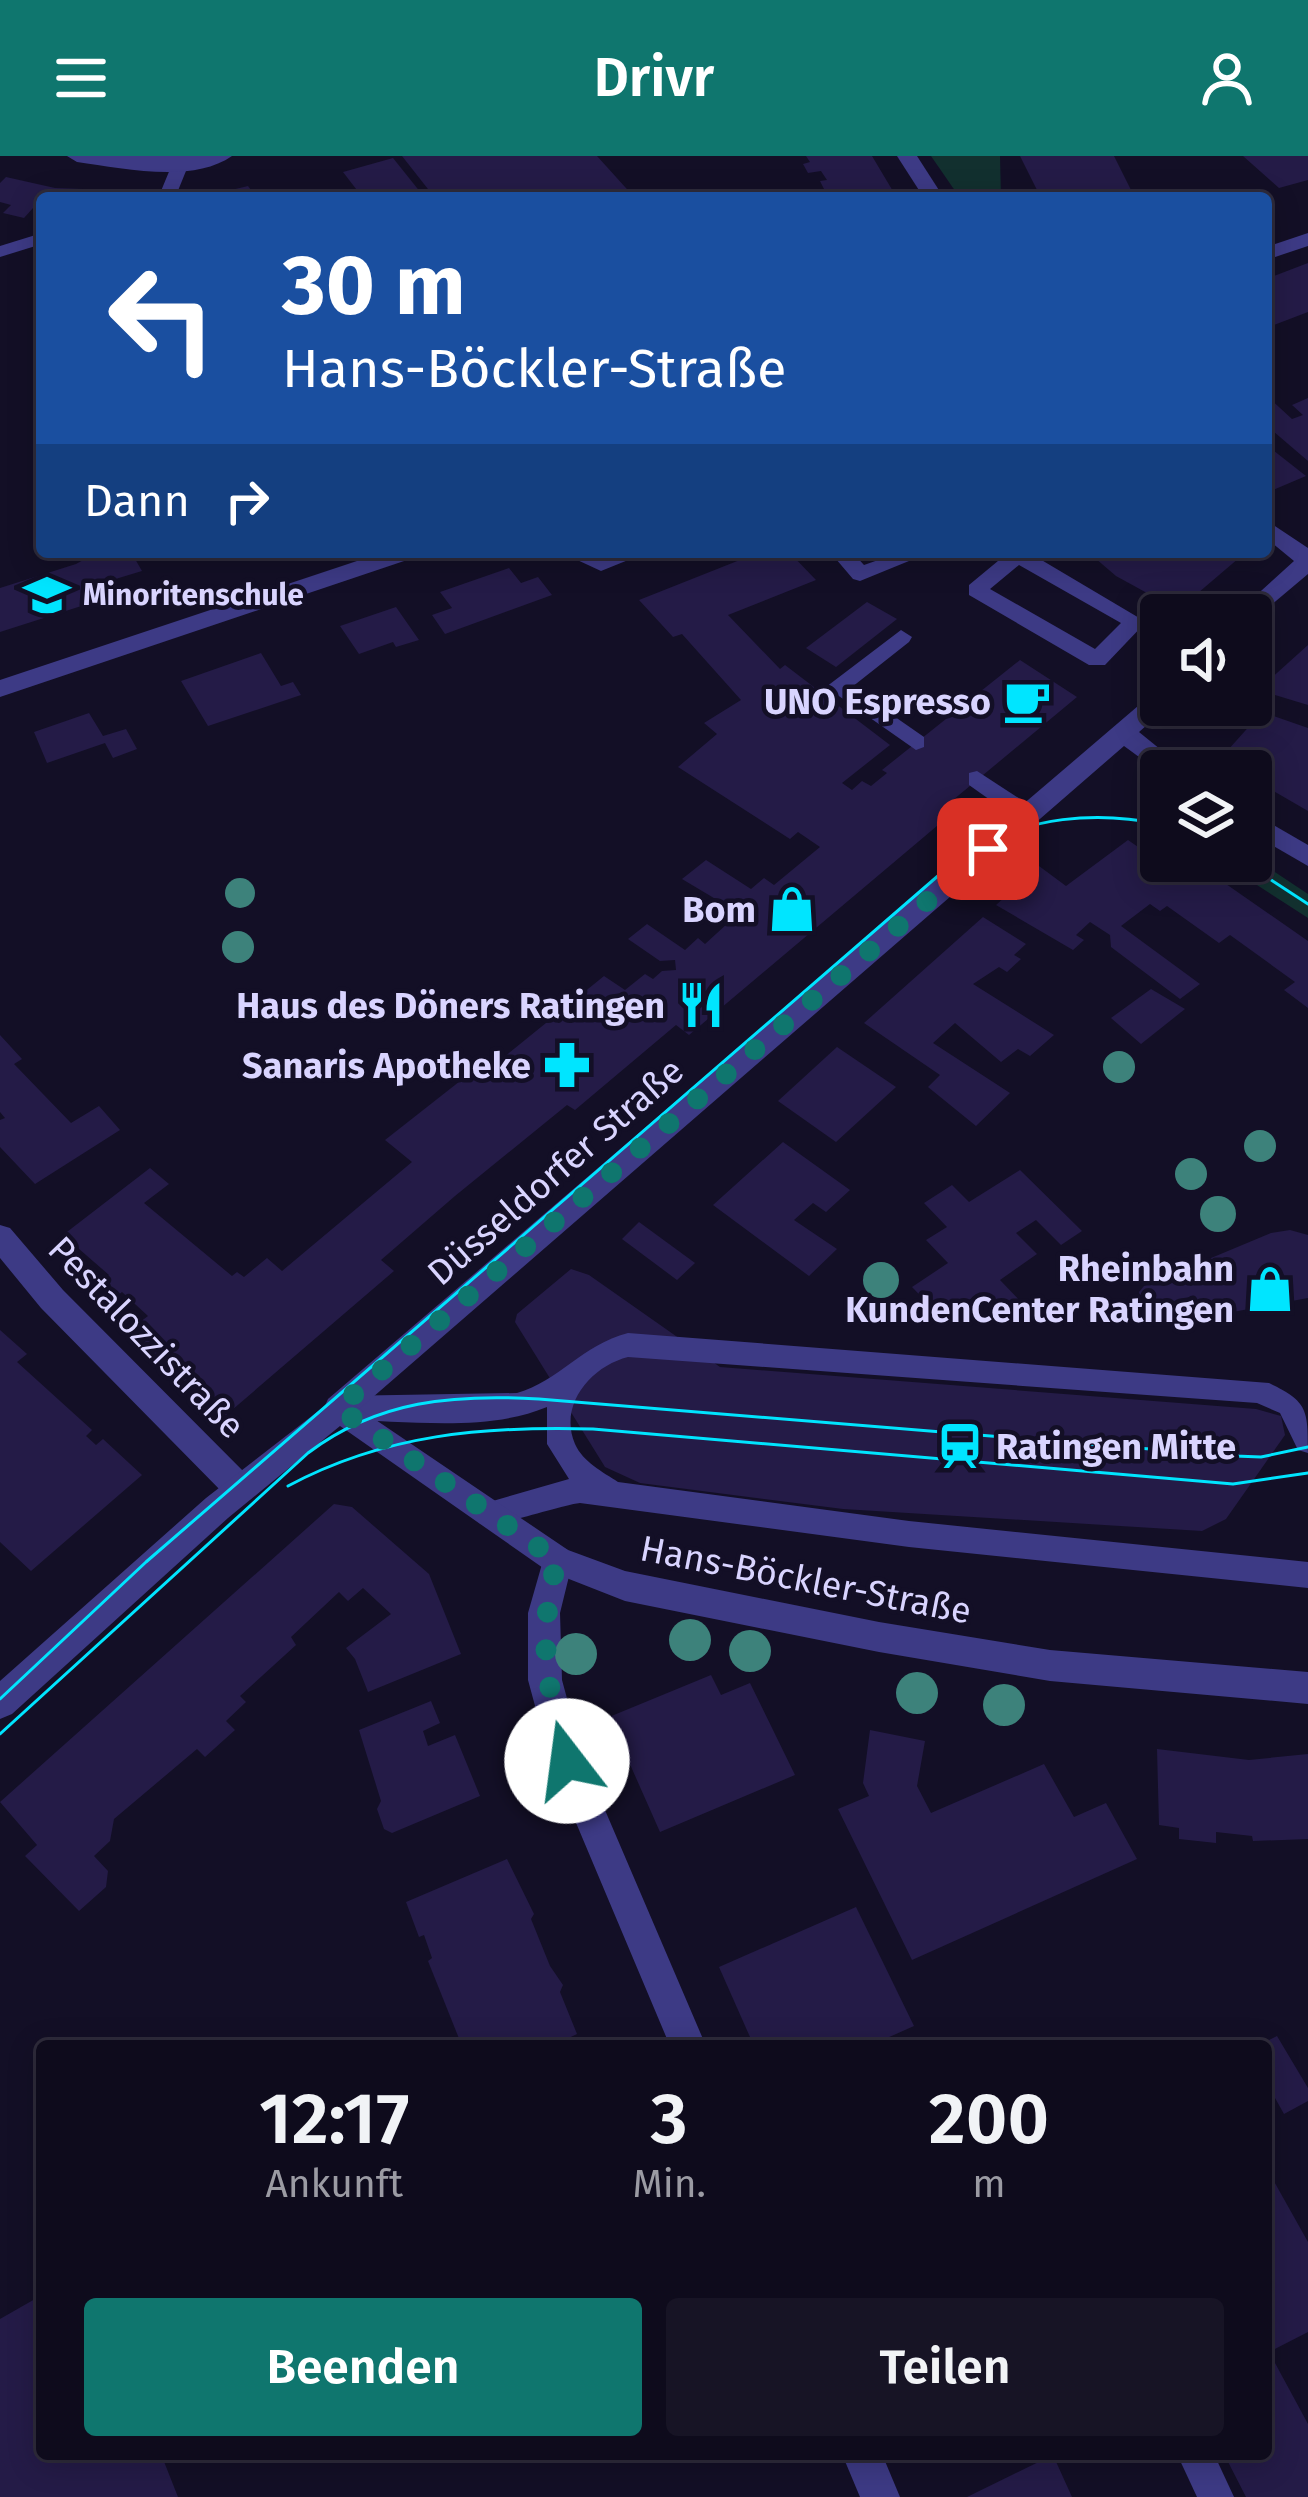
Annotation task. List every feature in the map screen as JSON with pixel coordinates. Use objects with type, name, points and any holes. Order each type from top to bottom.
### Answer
[{"type":"street","points":[[77,156],[178,166],[222,156]]},
{"type":"street","points":[[908,156],[930,192]]},
{"type":"street","points":[[1272,252],[1308,239]]},
{"type":"street","points":[[1272,532],[1308,560],[1272,594]]},
{"type":"street","points":[[0,689],[390,558]]},
{"type":"street","name":"Düsseldorfer Straße","points":[[0,1703],[240,1490],[1140,718]]},
{"type":"street","points":[[1123,733],[1146,750]]},
{"type":"street","points":[[1272,834],[1308,857]]},
{"type":"street","name":"Pestalozzistraße","points":[[0,1237],[52,1299],[240,1490]]},
{"type":"street","name":"Hans-Böckler-Straße","points":[[338,1408],[557,1560],[625,1586],[1071,1668],[1162,1680],[1308,1688]]},
{"type":"street","points":[[557,1560],[544,1613],[545,1680],[550,1700],[567,1761],[685,2040]]},
{"type":"street","points":[[865,2460],[880,2497]]},
{"type":"lane","points":[[170,192],[178,166]]},
{"type":"lane","points":[[0,252],[36,240]]},
{"type":"lane","points":[[586,558],[601,564],[620,558]]},
{"type":"lane","points":[[846,558],[860,574],[904,558]]},
{"type":"lane","points":[[1011,558],[976,590],[1097,660],[1136,622],[1022,558]]},
{"type":"lane","points":[[902,637],[837,687],[916,742]]},
{"type":"lane","points":[[977,779],[1029,816]]},
{"type":"lane","points":[[338,1408],[501,1407],[532,1401],[592,1355],[628,1345],[1259,1391],[1290,1405],[1308,1441]]},
{"type":"lane","points":[[574,1373],[559,1403],[560,1445],[587,1479],[616,1494]]},
{"type":"lane","points":[[489,1514],[549,1494],[580,1490],[909,1534],[1308,1575]]},
{"type":"lane","points":[[1199,2460],[1216,2497]]},
{"type":"green space","points":[[931,156],[1000,156],[1001,192],[956,192]]},
{"type":"green space","points":[[1272,870],[1308,894],[1308,918],[1252,882],[1272,882]]},
{"type":"building","points":[[402,156],[597,156],[630,192],[430,192]]},
{"type":"building","points":[[806,156],[872,156],[893,192],[826,192],[820,181],[827,180],[821,171],[808,173],[803,164],[810,162]]},
{"type":"building","points":[[1020,156],[1114,156],[1132,192],[1038,192]]},
{"type":"building","points":[[1243,156],[1308,156],[1308,180],[1279,188]]},
{"type":"building","points":[[393,158],[420,192],[358,192],[343,172]]},
{"type":"building","points":[[6,177],[83,189],[36,192],[36,205],[24,218],[3,213],[11,205],[0,202],[0,183]]},
{"type":"building","points":[[1308,263],[1308,312],[1272,326],[1272,277]]},
{"type":"building","points":[[1308,398],[1308,461],[1272,430],[1272,401],[1292,419],[1303,415],[1292,405]]},
{"type":"building","points":[[1272,449],[1306,476],[1272,490]]},
{"type":"building","name":"Minoritenschule","points":[[87,558],[134,558],[142,571],[89,587],[97,601],[0,632],[0,588]]},
{"type":"building","points":[[745,558],[795,558],[816,580],[728,615],[780,669],[785,665],[890,745],[842,783],[852,790],[862,781],[871,786],[887,773],[882,770],[1020,660],[1077,697],[941,810],[950,815],[689,1035],[676,1025],[575,1110],[567,1105],[455,1196],[381,1260],[394,1271],[225,1416],[142,1344],[155,1334],[140,1322],[148,1316],[122,1292],[113,1299],[99,1286],[109,1275],[63,1235],[150,1168],[169,1184],[144,1203],[232,1276],[237,1272],[244,1277],[267,1258],[282,1271],[412,1162],[385,1140],[497,1052],[504,1057],[604,976],[625,990],[645,974],[653,979],[662,971],[676,970],[675,960],[660,961],[628,939],[647,924],[685,950],[698,938],[705,944],[739,913],[682,879],[706,860],[751,889],[764,878],[774,885],[820,847],[798,832],[790,839],[678,767],[717,734],[704,723],[741,700],[682,634],[673,637],[639,600]]},
{"type":"building","points":[[1095,558],[1239,558],[1197,594],[1149,594]]},
{"type":"building","points":[[509,568],[521,583],[538,577],[552,595],[445,634],[432,615],[452,608],[440,592]]},
{"type":"building","points":[[867,602],[897,619],[836,667],[806,648]]},
{"type":"building","points":[[396,607],[419,640],[396,647],[393,642],[359,654],[340,626]]},
{"type":"building","points":[[1308,645],[1308,705],[1272,694],[1272,677]]},
{"type":"building","points":[[261,653],[281,686],[293,682],[301,695],[208,726],[181,681]]},
{"type":"building","points":[[89,713],[103,736],[126,729],[137,749],[113,758],[105,743],[47,763],[34,732]]},
{"type":"building","points":[[1272,715],[1308,728],[1308,811],[1272,790],[1272,750],[1228,750],[1249,726],[1272,726]]},
{"type":"building","points":[[1128,840],[1140,848],[1140,882],[1223,882],[1308,941],[1308,1008],[1284,990],[1295,982],[1230,935],[1219,943],[1167,906],[1160,911],[1150,904],[1121,926],[1200,984],[1180,999],[1111,947],[1110,935],[1090,922],[1076,935],[1084,940],[1073,950],[996,905],[1039,866],[1066,886]]},
{"type":"building","points":[[983,917],[1026,944],[1014,955],[1021,959],[1007,972],[999,967],[973,984],[1054,1035],[1030,1056],[1018,1049],[1001,1062],[955,1023],[933,1043],[1010,1093],[976,1126],[928,1087],[940,1075],[864,1023]]},
{"type":"building","points":[[1151,989],[1185,1009],[1141,1044],[1111,1018]]},
{"type":"building","points":[[0,1035],[22,1059],[14,1064],[71,1123],[99,1106],[120,1130],[35,1184],[0,1147],[0,1120],[5,1118],[0,1112]]},
{"type":"building","points":[[837,1047],[896,1087],[836,1142],[778,1101]]},
{"type":"building","points":[[783,1142],[850,1190],[826,1212],[813,1203],[794,1220],[837,1249],[809,1276],[713,1205]]},
{"type":"building","points":[[1020,1170],[1082,1231],[1061,1245],[1036,1220],[1016,1233],[1037,1254],[1000,1280],[1025,1306],[1005,1319],[980,1293],[941,1317],[912,1287],[948,1263],[926,1240],[947,1227],[924,1203],[952,1185],[969,1202]]},
{"type":"building","points":[[639,1222],[695,1263],[677,1280],[622,1239]]},
{"type":"building","points":[[1290,1230],[1308,1235],[1308,1298],[1173,1323],[1158,1321],[1142,1305],[1139,1292],[1144,1286],[1271,1233]]},
{"type":"building","points":[[571,1269],[589,1275],[720,1367],[1256,1409],[1281,1416],[1285,1435],[1226,1519],[1202,1531],[843,1509],[640,1483],[605,1467],[515,1322],[517,1314]]},
{"type":"building","points":[[0,1330],[27,1354],[17,1362],[92,1430],[86,1436],[96,1445],[103,1439],[142,1475],[31,1571],[0,1542]]},
{"type":"building","points":[[334,1504],[352,1507],[429,1574],[461,1654],[368,1692],[346,1648],[391,1614],[363,1588],[348,1601],[339,1592],[291,1637],[296,1645],[240,1696],[246,1702],[226,1721],[235,1730],[205,1757],[197,1749],[114,1819],[110,1841],[94,1856],[108,1871],[106,1887],[79,1911],[25,1856],[37,1845],[0,1802]]},
{"type":"building","points":[[711,1675],[721,1695],[750,1683],[795,1775],[660,1832],[609,1717]]},
{"type":"building","points":[[431,1701],[440,1723],[423,1731],[428,1746],[455,1735],[480,1796],[392,1833],[384,1829],[377,1809],[381,1801],[359,1730]]},
{"type":"building","points":[[870,1730],[925,1741],[917,1786],[931,1813],[1044,1764],[1074,1817],[1106,1803],[1137,1859],[912,1960],[838,1809],[869,1796],[863,1783]]},
{"type":"building","points":[[1157,1749],[1249,1760],[1308,1754],[1308,1839],[1253,1841],[1252,1836],[1216,1832],[1216,1843],[1179,1839],[1179,1828],[1159,1825]]},
{"type":"building","points":[[507,1859],[534,1914],[531,1919],[550,1966],[563,1985],[560,1992],[577,2034],[564,2040],[460,2040],[428,1961],[432,1958],[424,1935],[419,1937],[406,1902]]},
{"type":"building","points":[[856,1907],[914,2026],[882,2040],[751,2040],[719,1967]]},
{"type":"building","points":[[1277,2036],[1308,2088],[1308,2101],[1284,2114],[1272,2093],[1269,2040]]},
{"type":"building","points":[[1272,2178],[1308,2242],[1308,2332],[1272,2350]]},
{"type":"building","points":[[36,2298],[36,2460],[163,2460],[178,2497],[0,2497],[0,2319]]},
{"type":"building","points":[[1272,2358],[1308,2424],[1308,2497],[1246,2497],[1227,2460],[1272,2460]]},
{"type":"building","points":[[1043,2460],[1055,2460],[1072,2497],[967,2497]]},
{"type":"tram line","points":[[0,1699],[146,1562],[969,849],[1016,830],[1063,820],[1140,821]]},
{"type":"tram line","points":[[1272,881],[1308,904]]},
{"type":"tram line","points":[[0,1734],[308,1453],[362,1422],[418,1404],[539,1399],[1235,1456],[1261,1457],[1308,1447]]},
{"type":"tram line","points":[[288,1486],[324,1468],[398,1444],[474,1432],[553,1428],[1233,1484],[1308,1473]]},
{"type":"place","name":"Minoritenschule","points":[[47,595]]},
{"type":"place","name":"UNO Espresso","points":[[1027,701]]},
{"type":"place","name":"Bom","points":[[792,909]]},
{"type":"place","name":"Haus des Döners Ratingen","points":[[701,1005]]},
{"type":"place","name":"Sanaris Apotheke","points":[[567,1065]]},
{"type":"place","name":"Rheinbahn KundenCenter Ratingen","points":[[1270,1289]]},
{"type":"place","name":"Ratingen Mitte","points":[[960,1446]]},
{"type":"route","points":[[567,1761],[545,1680],[544,1613],[557,1560],[338,1408],[988,849]]}]
